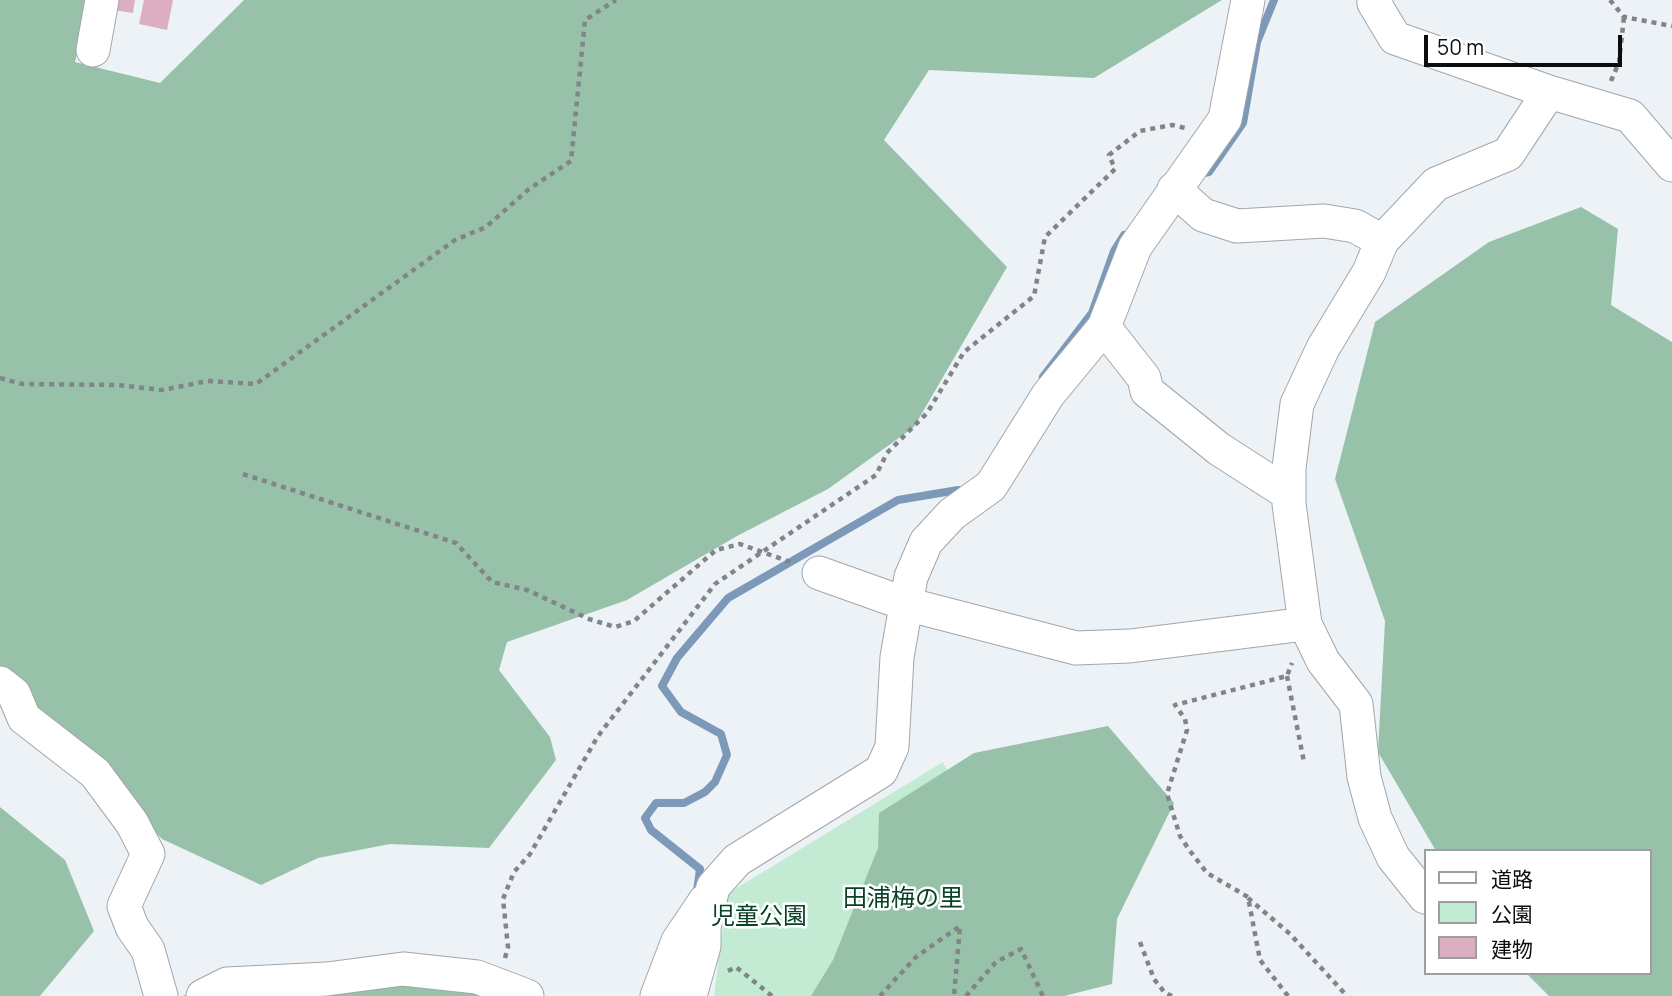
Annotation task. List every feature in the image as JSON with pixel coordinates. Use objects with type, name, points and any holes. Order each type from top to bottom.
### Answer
[{"type":"street","points":[[93,50],[102,0]]},
{"type":"street","points":[[657,996],[678,942],[713,887],[737,860],[881,771],[892,747],[897,657],[911,578],[926,542],[952,514],[991,486],[1048,395],[1104,327],[1135,247],[1225,119],[1248,0]]},
{"type":"street","points":[[1376,0],[1374,3],[1395,37],[1549,92],[1630,116],[1672,164]]},
{"type":"street","points":[[1424,896],[1393,857],[1375,818],[1364,776],[1356,704],[1323,661],[1305,624],[1289,494],[1297,404],[1322,348],[1369,272],[1382,241],[1436,184],[1508,154],[1549,92]]},
{"type":"street","points":[[1174,189],[1203,215],[1237,226],[1324,221],[1355,226],[1382,241]]},
{"type":"street","points":[[1104,327],[1144,379],[1147,391],[1219,449],[1289,494]]},
{"type":"street","points":[[819,573],[906,604],[1076,648],[1130,646],[1305,624]]},
{"type":"street","points":[[0,683],[14,694],[24,719],[95,773],[132,823],[148,854],[124,906],[132,927],[148,950],[161,996]]},
{"type":"street","points":[[690,996],[704,947],[704,928],[713,887]]},
{"type":"street","points":[[203,996],[227,984],[327,979],[403,969],[477,977],[497,982],[527,996]]},
{"type":"path","points":[[0,378],[22,384],[118,385],[162,390],[208,382],[256,384],[455,240],[486,227],[529,189],[571,161],[585,20],[616,0]]},
{"type":"path","points":[[1610,0],[1624,17],[1672,26]]},
{"type":"path","points":[[1601,107],[1619,62],[1624,17]]},
{"type":"path","points":[[497,982],[508,947],[503,899],[514,872],[530,854],[598,736],[715,584],[876,475],[887,453],[927,413],[964,352],[1034,296],[1045,237],[1115,169],[1109,155],[1140,131],[1172,125],[1215,134]]},
{"type":"path","points":[[243,474],[456,543],[492,582],[527,590],[589,619],[615,627],[634,621],[716,550],[740,544],[763,553]]},
{"type":"path","points":[[1304,762],[1287,676],[1305,624]]},
{"type":"path","points":[[1287,676],[1175,705],[1185,719],[1187,730],[1167,794],[1180,835],[1207,873],[1248,897],[1290,934],[1347,996]]},
{"type":"path","points":[[1248,897],[1260,960],[1288,996]]},
{"type":"path","points":[[880,996],[916,957],[960,926],[954,996]]},
{"type":"path","points":[[1140,942],[1154,979],[1172,996]]},
{"type":"path","points":[[966,996],[996,962],[1021,949],[1043,996]]},
{"type":"path","points":[[725,973],[736,967],[772,996]]},
{"type":"green space","points":[[0,0],[89,0],[75,62],[160,83],[244,0],[1222,0],[1094,78],[929,70],[884,140],[1007,267],[914,427],[828,489],[737,536],[627,600],[507,642],[499,670],[550,737],[556,760],[489,848],[390,844],[318,858],[261,885],[162,839],[0,670]]},
{"type":"green space","points":[[1581,207],[1618,229],[1611,305],[1672,342],[1672,996],[1549,996],[1528,975],[1651,975],[1651,849],[1435,849],[1378,752],[1385,621],[1335,479],[1375,322],[1489,242]]},
{"type":"green space","points":[[1108,726],[1174,803],[1117,919],[1112,984],[1064,996],[811,996],[833,960],[878,848],[879,813],[974,753]]},
{"type":"green space","name":"田浦梅の里","points":[[943,762],[1052,977],[1054,996],[714,996],[727,894]]},
{"type":"green space","points":[[0,807],[65,860],[94,931],[40,996],[0,996]]},
{"type":"green space","points":[[249,968],[463,984],[485,996],[183,996]]},
{"type":"building","points":[[114,0],[135,0],[133,13],[113,10]]},
{"type":"building","points":[[144,0],[173,0],[167,30],[139,24]]},
{"type":"waterway","points":[[1200,174],[1209,172],[1243,123],[1257,42],[1274,0]]},
{"type":"waterway","points":[[1043,377],[1092,313],[1114,251],[1124,235]]},
{"type":"waterway","points":[[697,891],[700,869],[651,830],[645,818],[656,803],[684,803],[705,792],[715,782],[727,755],[721,734],[681,712],[662,686],[677,658],[728,598],[898,500],[958,490]]},
{"type":"park label","name":"児童公園","points":[[759,917]]}]
